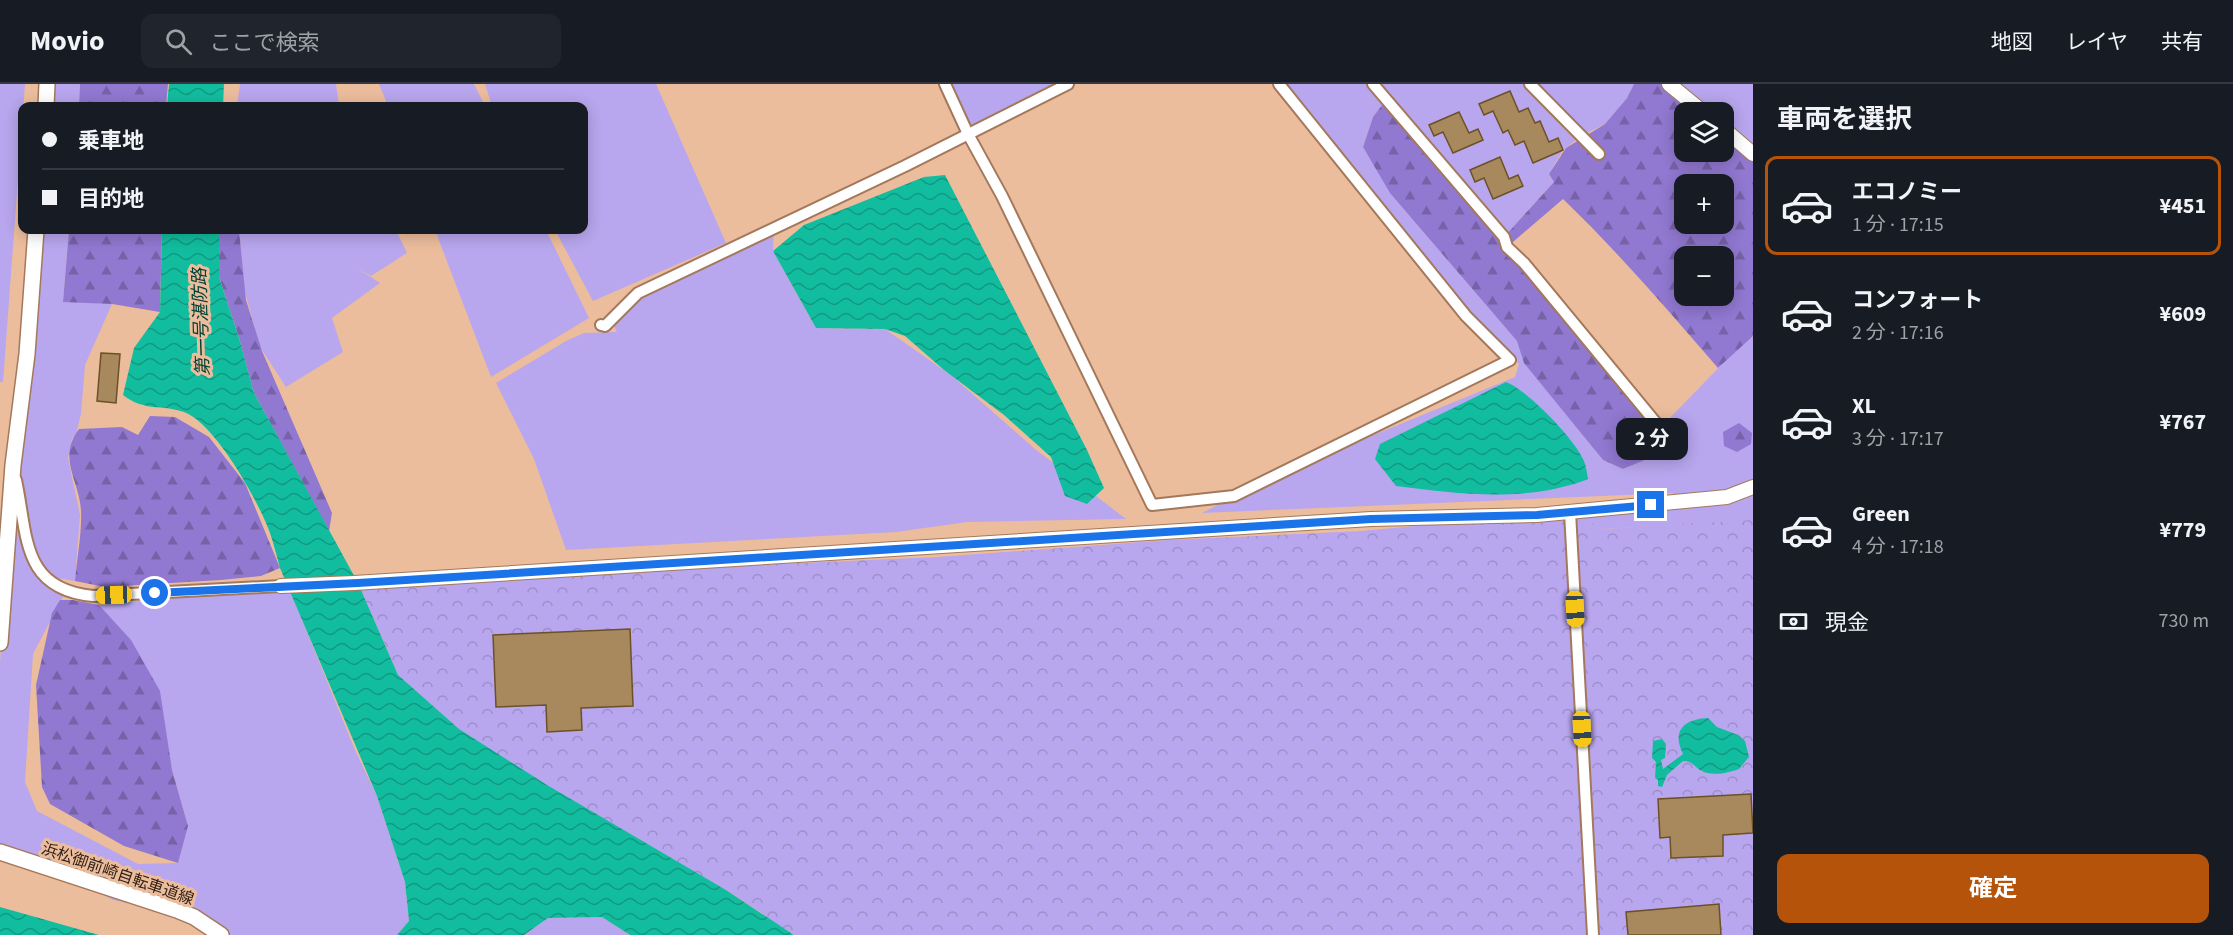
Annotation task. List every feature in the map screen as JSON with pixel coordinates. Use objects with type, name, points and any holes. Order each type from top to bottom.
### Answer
[{"type":"main road","points":[[46,102],[47,84]]},
{"type":"main road","points":[[0,643],[13,465],[27,354],[36,234]]},
{"type":"main road","name":"浜松御前崎自転車道線","points":[[0,852],[177,910],[194,917],[221,935]]},
{"type":"street","points":[[945,84],[1152,505],[1234,496],[1510,360],[1466,316],[1279,84]]},
{"type":"street","points":[[602,325],[605,326],[638,293],[1068,84]]},
{"type":"street","points":[[1373,84],[1504,237],[1507,247],[1524,263],[1675,446]]},
{"type":"street","points":[[1530,84],[1599,154]]},
{"type":"street","points":[[1669,84],[1691,102]]},
{"type":"street","points":[[1734,138],[1753,154]]},
{"type":"street","points":[[13,465],[28,546],[37,569],[57,586],[73,594],[93,596],[358,583],[1371,519],[1570,513],[1727,497],[1753,487]]},
{"type":"street","points":[[1570,513],[1593,935]]},
{"type":"green space","points":[[0,84],[25,84],[24,102],[18,102],[18,179],[3,382],[0,382]]},
{"type":"green space","points":[[47,84],[80,84],[79,102],[45,102]]},
{"type":"green space","points":[[80,84],[168,84],[166,102],[79,102]]},
{"type":"green space","points":[[240,84],[336,84],[338,102],[238,102]]},
{"type":"green space","points":[[379,84],[474,84],[483,102],[386,102]]},
{"type":"green space","points":[[485,84],[656,84],[726,243],[593,301],[557,234],[588,234],[588,102],[491,102]]},
{"type":"green space","points":[[945,84],[1068,84],[968,134]]},
{"type":"green space","points":[[1281,84],[1634,84],[1627,98],[1605,124],[1581,136],[1563,150],[1549,174],[1554,182],[1504,237],[1387,100],[1373,117],[1363,147],[1393,196],[1517,341],[1528,367],[1603,460],[1623,469],[1642,461],[1661,432],[1660,428],[1735,351],[1753,336],[1753,484],[1711,496],[1689,496],[1676,501],[1727,497],[1753,485],[1753,521],[1601,529],[1570,512],[1671,502],[1673,493],[1202,513],[1276,475],[1515,377],[1519,364],[1438,280],[1335,155]]},
{"type":"green space","points":[[1634,84],[1673,84],[1697,102],[1674,102],[1674,162],[1734,162],[1734,130],[1753,144],[1753,336],[1718,368],[1623,260],[1563,199],[1507,247],[1662,430],[1647,459],[1623,469],[1603,460],[1524,363],[1517,341],[1390,193],[1363,147],[1373,117],[1386,100],[1504,237],[1554,182],[1549,174],[1566,148],[1605,124],[1627,98]]},
{"type":"green space","points":[[1671,84],[1753,84],[1753,144],[1734,130],[1734,102],[1696,102]]},
{"type":"green space","points":[[774,228],[773,251],[816,328],[885,329],[952,376],[1035,449],[1126,519],[967,522],[896,532],[566,550],[534,459],[496,383],[566,341],[584,333],[617,332],[611,320],[632,299]]},
{"type":"green space","points":[[36,234],[69,234],[63,301],[112,304],[85,365],[81,414],[68,458],[80,515],[75,581],[52,577],[66,591],[33,654],[25,782],[37,811],[138,864],[177,863],[188,826],[172,770],[154,681],[99,605],[288,585],[355,750],[377,796],[405,882],[409,921],[397,935],[221,935],[194,917],[113,900],[62,872],[0,851],[0,663],[11,488],[16,477]]},
{"type":"green space","points":[[69,234],[162,234],[160,312],[112,304],[63,302]]},
{"type":"green space","points":[[219,234],[239,234],[246,300],[262,351],[332,513],[329,531],[254,393],[219,277]]},
{"type":"green space","points":[[239,234],[398,234],[407,253],[371,276],[357,268],[380,283],[332,318],[343,352],[286,387],[260,347],[245,292]]},
{"type":"green space","points":[[437,234],[548,234],[589,318],[491,377]]},
{"type":"green space","points":[[150,416],[175,417],[209,437],[245,483],[280,568],[261,576],[221,580],[105,587],[75,581],[81,510],[69,459],[73,440],[79,429],[122,427],[138,435]]},
{"type":"green space","points":[[1739,423],[1752,433],[1751,444],[1737,452],[1724,446],[1723,432]]},
{"type":"green space","points":[[1570,512],[1602,529],[1753,520],[1753,935],[795,935],[764,917],[763,914],[726,890],[604,822],[438,716],[398,675],[358,583],[937,557],[1168,540],[1360,531]]},
{"type":"green space","points":[[60,600],[99,605],[131,640],[160,691],[172,770],[188,826],[178,863],[124,846],[50,804],[42,787],[36,685],[52,613]]},
{"type":"green space","points":[[602,917],[630,935],[524,935],[548,918]]},
{"type":"water","points":[[169,84],[224,84],[223,102],[167,102]]},
{"type":"water","points":[[945,175],[1087,450],[1104,488],[1087,504],[1065,496],[1051,457],[1004,415],[944,370],[905,336],[885,329],[816,328],[773,251],[804,225],[924,177]]},
{"type":"water","name":"第一号湛防路","points":[[162,234],[219,234],[219,277],[254,393],[358,583],[398,675],[459,729],[547,785],[726,890],[794,935],[630,935],[602,917],[548,918],[524,935],[397,935],[409,921],[405,882],[377,796],[280,568],[270,533],[256,503],[222,447],[196,419],[184,412],[139,404],[123,395],[134,348],[160,312]]},
{"type":"water","points":[[1506,382],[1538,405],[1561,428],[1584,461],[1588,479],[1565,487],[1517,494],[1444,492],[1396,486],[1375,459],[1380,444]]},
{"type":"water","points":[[1708,718],[1717,727],[1738,735],[1745,741],[1749,757],[1739,769],[1720,774],[1704,772],[1691,763],[1683,761],[1667,775],[1662,787],[1658,786],[1658,780],[1655,778],[1656,762],[1652,758],[1653,741],[1662,739],[1666,744],[1665,758],[1661,760],[1663,769],[1683,754],[1679,738],[1682,727],[1693,721]]},
{"type":"water","points":[[0,907],[99,935],[0,935]]},
{"type":"building","points":[[1510,91],[1519,112],[1528,108],[1535,123],[1540,121],[1549,142],[1558,138],[1563,150],[1533,163],[1524,141],[1515,145],[1508,130],[1503,133],[1493,111],[1484,115],[1479,104]]},
{"type":"building","points":[[1459,112],[1469,133],[1478,129],[1483,140],[1453,153],[1443,132],[1434,136],[1429,125]]},
{"type":"building","points":[[1500,157],[1509,179],[1518,175],[1523,186],[1493,199],[1484,178],[1475,182],[1470,170]]},
{"type":"building","points":[[101,353],[120,354],[116,403],[97,401]]},
{"type":"building","points":[[630,629],[633,706],[581,708],[582,730],[547,732],[546,705],[496,707],[493,635]]},
{"type":"building","points":[[1751,794],[1753,833],[1723,835],[1723,856],[1671,858],[1670,837],[1660,838],[1658,799]]},
{"type":"building","points":[[1719,904],[1721,935],[1628,935],[1626,912]]},
{"type":"route","points":[[155,593],[358,583],[1371,519],[1537,515],[1651,505]]}]
